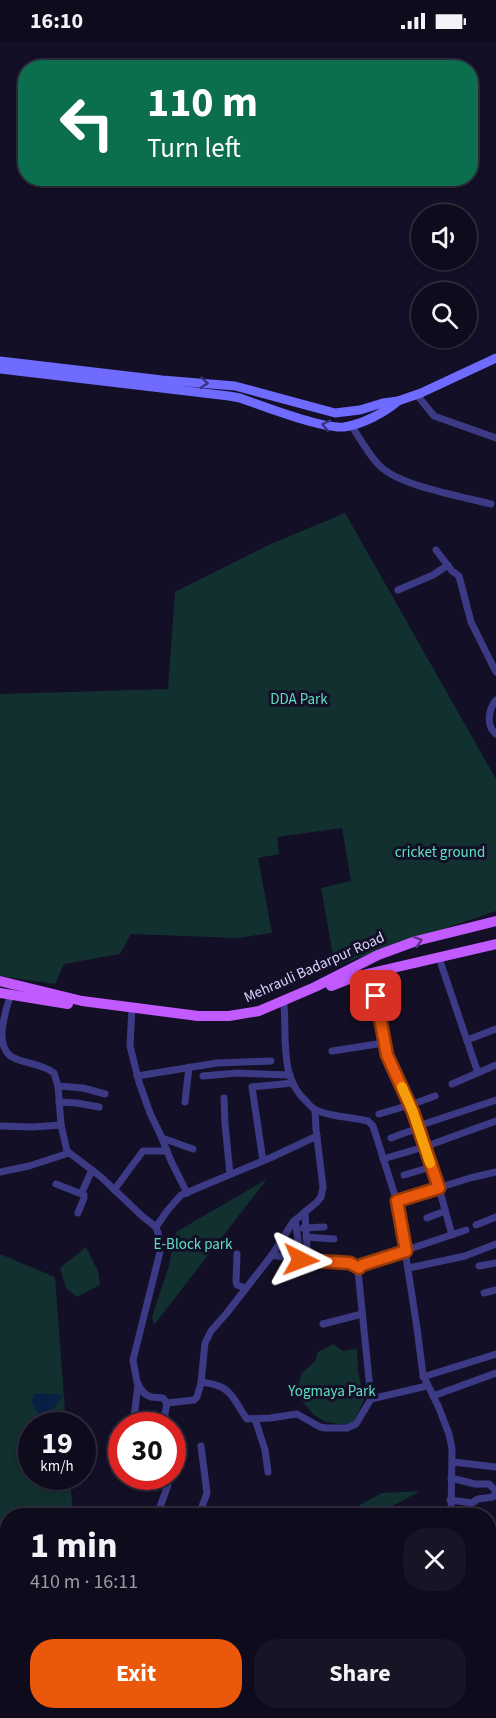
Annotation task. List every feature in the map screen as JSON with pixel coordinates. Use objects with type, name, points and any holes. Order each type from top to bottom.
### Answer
[{"type":"main road","name":"Mehrauli Badarpur Road","points":[[0,981],[9,991],[132,1011],[204,1022],[248,1020],[353,972],[378,955],[416,940],[496,921]]},
{"type":"main road","name":"Mehrauli Badarpur Road","points":[[132,1011],[214,1017],[244,1014],[259,1011],[353,972],[371,973],[496,945]]},
{"type":"street","points":[[0,361],[239,387],[324,411],[349,413],[417,395],[496,358]]},
{"type":"street","points":[[0,369],[229,396],[335,427],[351,425],[384,412],[398,400]]},
{"type":"street","points":[[417,395],[434,416],[496,438]]},
{"type":"street","points":[[351,425],[379,465],[390,473],[407,482],[491,504]]},
{"type":"street","points":[[436,550],[459,576],[471,622],[496,672]]},
{"type":"street","points":[[398,591],[433,575],[448,565]]},
{"type":"street","points":[[496,700],[491,709],[489,726],[496,734]]},
{"type":"street","points":[[439,958],[478,1073]]},
{"type":"street","points":[[371,973],[387,1055],[418,1127],[452,1235]]},
{"type":"street","points":[[9,991],[1,1038],[3,1055],[52,1070],[56,1076],[61,1125],[69,1153],[92,1170],[156,1227],[160,1252],[133,1360],[138,1385],[135,1412]]},
{"type":"street","points":[[284,1005],[286,1063],[292,1083],[302,1099],[315,1110],[352,1117],[374,1126],[397,1201],[409,1268],[423,1377],[449,1434],[453,1462],[451,1508]]},
{"type":"street","points":[[132,1011],[130,1046],[144,1099],[166,1151],[187,1192]]},
{"type":"street","points":[[467,1040],[496,1029]]},
{"type":"street","points":[[332,1051],[384,1043]]},
{"type":"street","points":[[138,1076],[226,1062],[271,1060]]},
{"type":"street","points":[[452,1084],[496,1065]]},
{"type":"street","points":[[185,1101],[189,1067]]},
{"type":"street","points":[[203,1076],[290,1075]]},
{"type":"street","points":[[263,1161],[252,1087],[292,1083]]},
{"type":"street","points":[[58,1086],[105,1094]]},
{"type":"street","points":[[379,1114],[435,1096]]},
{"type":"street","points":[[224,1098],[230,1174]]},
{"type":"street","points":[[391,1138],[496,1101]]},
{"type":"street","points":[[59,1102],[99,1107]]},
{"type":"street","points":[[167,1403],[195,1399],[201,1382],[205,1343],[208,1336],[272,1255],[295,1220],[317,1202],[323,1191],[315,1110]]},
{"type":"street","points":[[383,1158],[424,1147],[496,1121]]},
{"type":"street","points":[[0,1126],[61,1125]]},
{"type":"street","points":[[156,1227],[181,1195],[317,1136]]},
{"type":"street","points":[[162,1138],[193,1149]]},
{"type":"street","points":[[114,1190],[143,1151],[166,1151]]},
{"type":"street","points":[[0,1172],[29,1166],[69,1153]]},
{"type":"street","points":[[404,1175],[431,1167]]},
{"type":"street","points":[[78,1213],[84,1196],[82,1192],[92,1170]]},
{"type":"street","points":[[397,1201],[496,1172]]},
{"type":"street","points":[[56,1184],[84,1196]]},
{"type":"street","points":[[427,1218],[445,1211]]},
{"type":"street","points":[[305,1212],[307,1248]]},
{"type":"street","points":[[476,1224],[496,1217]]},
{"type":"street","points":[[295,1220],[301,1260]]},
{"type":"street","points":[[297,1229],[324,1227]]},
{"type":"street","points":[[201,1382],[222,1387],[246,1418],[297,1414],[326,1428],[347,1428],[356,1424],[371,1400],[359,1268],[362,1265],[466,1230]]},
{"type":"street","points":[[306,1237],[334,1239]]},
{"type":"street","points":[[409,1268],[465,1256],[496,1244]]},
{"type":"street","points":[[237,1254],[236,1282],[237,1285],[246,1288]]},
{"type":"street","points":[[272,1255],[301,1260],[350,1263],[359,1268]]},
{"type":"street","points":[[479,1266],[496,1263]]},
{"type":"street","points":[[484,1293],[496,1290]]},
{"type":"street","points":[[323,1324],[362,1314]]},
{"type":"street","points":[[423,1377],[496,1354]]},
{"type":"street","points":[[433,1396],[496,1373]]},
{"type":"street","points":[[138,1385],[145,1394],[164,1398],[167,1403],[165,1412]]},
{"type":"street","points":[[371,1400],[427,1386]]},
{"type":"street","points":[[255,1419],[265,1450],[268,1472]]},
{"type":"street","points":[[201,1446],[207,1493],[202,1508]]},
{"type":"street","points":[[453,1462],[496,1467]]},
{"type":"street","points":[[450,1500],[472,1503],[478,1499],[494,1497],[496,1491],[489,1484],[475,1484],[451,1478]]},
{"type":"street","points":[[160,1508],[166,1490]]},
{"type":"green space","name":"DDA Park","points":[[345,513],[496,779],[496,911],[335,966],[321,888],[351,881],[342,828],[277,837],[279,854],[258,858],[272,933],[237,938],[131,934],[120,954],[64,964],[55,984],[0,976],[0,694],[168,689],[175,592],[273,543]]},
{"type":"green space","name":"E-Block park","points":[[267,1179],[154,1325],[152,1317],[168,1269],[176,1232]]},
{"type":"green space","points":[[86,1247],[98,1271],[100,1285],[77,1297],[66,1288],[60,1268]]},
{"type":"green space","points":[[0,1254],[55,1277],[65,1412],[18,1412],[18,1490],[71,1490],[72,1508],[0,1508]]},
{"type":"green space","name":"Yogmaya Park","points":[[333,1344],[343,1351],[357,1349],[358,1371],[364,1400],[354,1421],[348,1424],[326,1422],[314,1415],[297,1395],[301,1374],[315,1361],[318,1352]]},
{"type":"green space","points":[[420,1491],[389,1508],[356,1507],[382,1493]]},
{"type":"water","points":[[35,1393],[63,1395],[54,1408],[44,1412],[38,1412],[31,1403]]},
{"type":"slow traffic","points":[[402,1087],[430,1163]]},
{"type":"route","points":[[301,1260],[350,1263],[359,1268],[362,1265],[406,1251],[397,1201],[439,1188],[413,1112],[387,1055],[376,996]]},
{"type":"park label","name":"cricket ground","points":[[440,852]]}]
